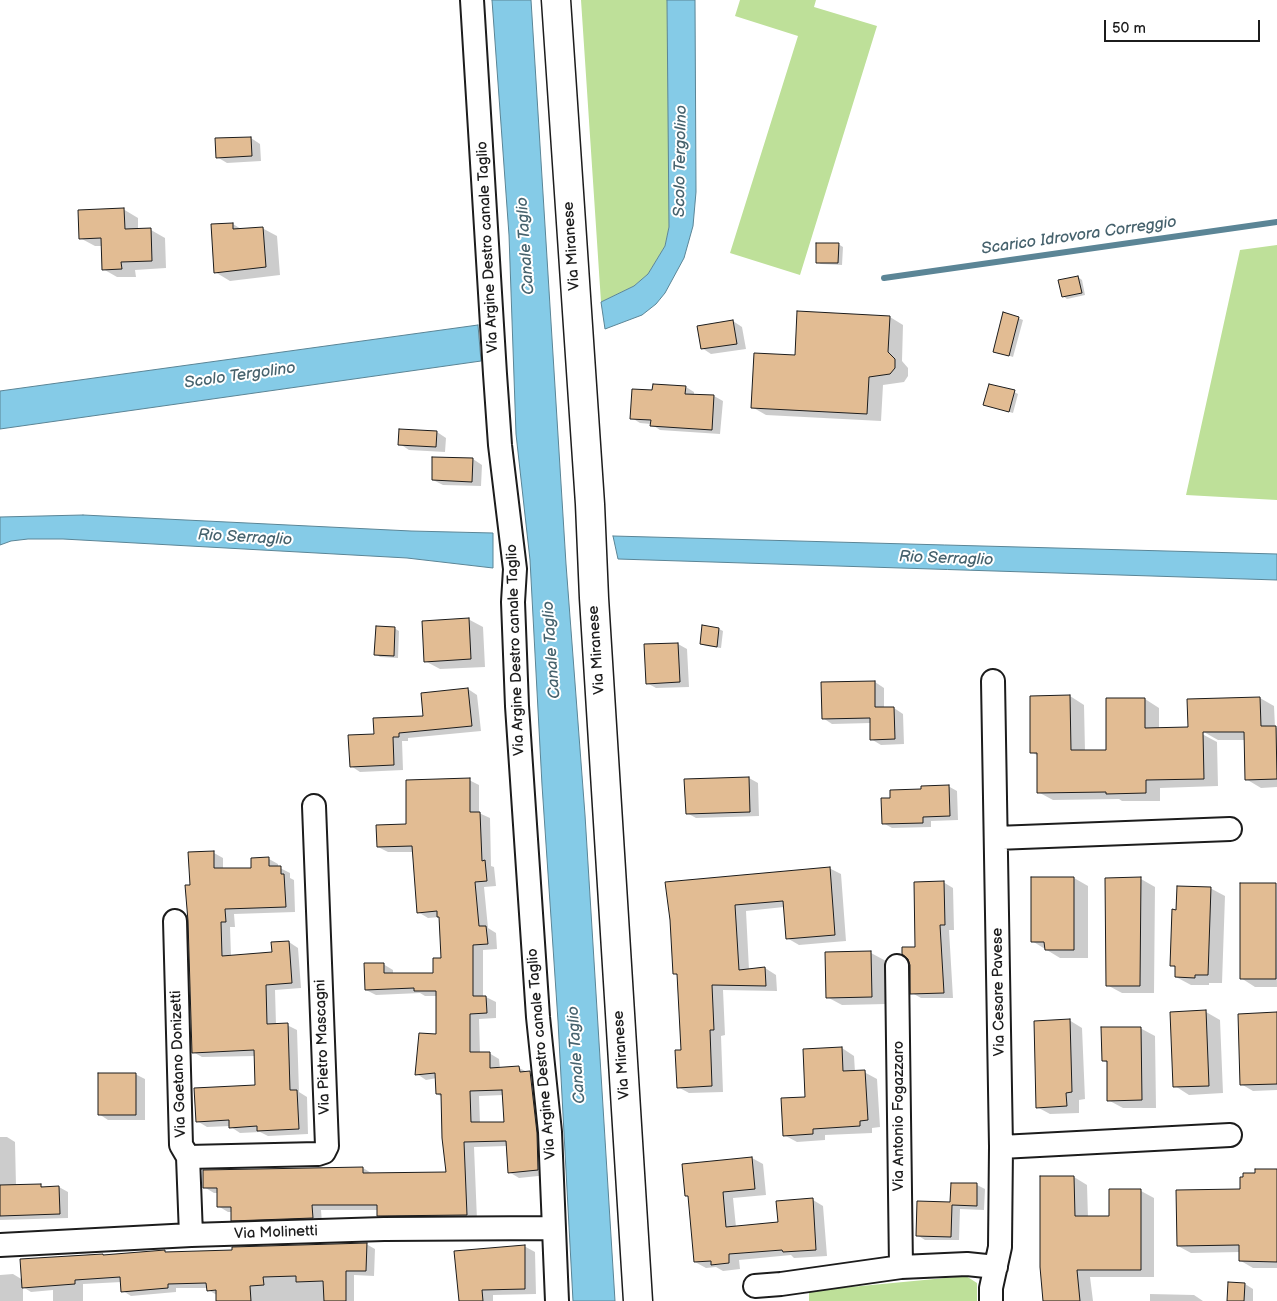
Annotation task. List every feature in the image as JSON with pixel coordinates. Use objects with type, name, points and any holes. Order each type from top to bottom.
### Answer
[{"type":"main road","name":"Via Miranese","points":[[556,0],[590,504],[594,598],[638,1301]]},
{"type":"street","name":"Via Argine Destro canale Taglio","points":[[472,0],[500,445],[515,569],[513,602],[517,706],[538,1017],[550,1132],[557,1301]]},
{"type":"street","name":"Via Cesare Pavese","points":[[991,1301],[991,1288],[1000,1246],[1001,1147],[993,681]]},
{"type":"street","name":"Via Pietro Mascagni","points":[[188,1157],[318,1154],[324,1152],[327,1146],[314,806]]},
{"type":"street","points":[[996,838],[1230,828]]},
{"type":"street","name":"Via Gaetano Donizetti","points":[[175,921],[181,1145],[188,1157],[191,1235]]},
{"type":"street","name":"Via Antonio Fogazzaro","points":[[897,966],[901,1267]]},
{"type":"street","points":[[1001,1147],[1230,1135]]},
{"type":"street","name":"Via Molinetti","points":[[0,1245],[191,1235],[384,1229],[553,1228]]},
{"type":"street","points":[[755,1286],[901,1267],[967,1264],[996,1267]]},
{"type":"green space","points":[[581,0],[667,0],[670,186],[669,227],[665,246],[648,274],[634,286],[601,302]]},
{"type":"green space","points":[[740,0],[816,0],[814,7],[877,26],[800,275],[730,253],[798,36],[735,16]]},
{"type":"green space","points":[[1277,245],[1277,500],[1186,495],[1240,250]]},
{"type":"green space","points":[[966,1276],[977,1283],[977,1301],[809,1301],[809,1291]]},
{"type":"water","name":"Canale Taglio","points":[[492,0],[531,0],[615,1301],[573,1301],[530,560],[516,434],[509,235]]},
{"type":"water","name":"Scolo Tergolino","points":[[667,0],[695,0],[696,192],[693,226],[684,258],[665,293],[656,304],[642,315],[605,329],[601,302],[634,286],[648,274],[665,246],[669,227]]},
{"type":"water","name":"Scolo Tergolino","points":[[478,325],[481,361],[0,429],[0,391]]},
{"type":"water","name":"Rio Serraglio","points":[[83,515],[411,531],[493,533],[493,568],[407,558],[63,539],[28,539],[11,541],[0,545],[0,517]]},
{"type":"water","name":"Rio Serraglio","points":[[613,536],[1277,554],[1277,580],[618,559]]},
{"type":"building","points":[[251,137],[252,156],[216,158],[215,138]]},
{"type":"building","points":[[124,208],[125,229],[151,228],[152,261],[121,262],[122,269],[102,270],[101,238],[79,239],[78,210]]},
{"type":"building","points":[[233,223],[233,229],[263,227],[266,267],[214,273],[211,224]]},
{"type":"building","points":[[816,243],[839,243],[838,263],[816,263]]},
{"type":"building","points":[[1078,276],[1082,293],[1062,297],[1058,280]]},
{"type":"building","points":[[797,311],[890,316],[888,352],[895,359],[895,368],[890,374],[869,377],[867,414],[751,408],[754,353],[795,355]]},
{"type":"building","points":[[1003,312],[1019,317],[1009,356],[993,352]]},
{"type":"building","points":[[733,320],[737,344],[701,349],[697,326]]},
{"type":"building","points":[[653,384],[686,386],[685,394],[714,395],[712,430],[650,426],[651,420],[630,419],[632,389],[652,390]]},
{"type":"building","points":[[989,384],[1015,390],[1009,412],[983,405]]},
{"type":"building","points":[[399,429],[437,431],[436,447],[398,445]]},
{"type":"building","points":[[432,457],[473,458],[472,482],[432,480]]},
{"type":"building","points":[[469,618],[471,659],[424,662],[422,621]]},
{"type":"building","points":[[702,625],[719,628],[717,647],[700,644]]},
{"type":"building","points":[[376,626],[395,627],[394,656],[374,655]]},
{"type":"building","points":[[678,643],[680,682],[646,684],[644,644]]},
{"type":"building","points":[[875,681],[875,707],[894,707],[895,739],[870,740],[870,718],[822,719],[821,682]]},
{"type":"building","points":[[468,688],[472,726],[399,733],[399,737],[393,737],[394,765],[350,767],[348,735],[374,734],[373,718],[423,716],[421,693]]},
{"type":"building","points":[[1070,695],[1071,750],[1106,750],[1106,698],[1145,698],[1145,728],[1188,727],[1187,699],[1260,697],[1261,726],[1276,726],[1277,779],[1245,780],[1244,732],[1203,732],[1204,779],[1146,780],[1146,793],[1037,793],[1037,753],[1030,753],[1030,696]]},
{"type":"building","points":[[749,777],[750,812],[686,814],[684,779]]},
{"type":"building","points":[[470,778],[470,812],[480,812],[482,861],[485,860],[487,881],[475,882],[479,926],[486,926],[488,944],[473,945],[473,996],[486,996],[487,1013],[470,1014],[470,1052],[490,1052],[490,1068],[519,1066],[520,1072],[530,1071],[537,1133],[538,1170],[508,1173],[506,1141],[464,1142],[467,1215],[377,1216],[377,1205],[312,1205],[313,1218],[231,1221],[231,1207],[217,1207],[217,1188],[203,1188],[203,1170],[363,1167],[363,1173],[446,1172],[442,1138],[441,1094],[436,1094],[435,1073],[415,1075],[419,1033],[436,1034],[436,991],[414,991],[414,988],[365,990],[364,963],[384,963],[384,973],[433,973],[433,958],[441,958],[437,911],[417,913],[412,846],[377,847],[376,825],[406,824],[406,780]],"holes":[[[502,1090],[504,1122],[471,1122],[470,1091]]]},
{"type":"building","points":[[949,785],[950,816],[923,817],[923,823],[882,824],[881,798],[890,798],[890,790],[921,789],[921,786]]},
{"type":"building","points":[[214,851],[214,868],[251,868],[251,858],[269,857],[269,866],[281,866],[281,874],[284,874],[286,907],[225,909],[226,922],[221,922],[222,956],[272,952],[271,942],[289,941],[292,983],[266,985],[267,1024],[288,1023],[290,1090],[297,1090],[299,1129],[257,1131],[257,1126],[229,1128],[229,1120],[196,1122],[194,1088],[255,1085],[254,1050],[192,1053],[185,885],[190,885],[188,852]]},
{"type":"building","points":[[830,867],[835,935],[786,939],[783,901],[735,905],[739,970],[765,967],[766,986],[712,985],[714,1030],[710,1030],[712,1086],[677,1088],[675,1050],[681,1050],[677,974],[673,974],[670,920],[665,882]]},
{"type":"building","points":[[1031,877],[1074,877],[1074,950],[1045,950],[1044,942],[1031,942]]},
{"type":"building","points":[[1141,877],[1140,986],[1106,986],[1105,878]]},
{"type":"building","points":[[944,881],[945,925],[940,925],[944,993],[910,994],[910,965],[908,959],[902,954],[902,947],[915,947],[914,882]]},
{"type":"building","points":[[1240,883],[1276,883],[1276,979],[1240,979]]},
{"type":"building","points":[[1177,886],[1211,887],[1208,975],[1195,975],[1195,978],[1175,977],[1175,966],[1170,966],[1172,909],[1176,910]]},
{"type":"building","points":[[871,951],[872,997],[826,998],[825,952]]},
{"type":"building","points":[[1206,1010],[1209,1086],[1173,1087],[1170,1012]]},
{"type":"building","points":[[1277,1012],[1277,1084],[1240,1085],[1238,1014]]},
{"type":"building","points":[[1070,1019],[1072,1092],[1066,1093],[1067,1106],[1036,1108],[1034,1021]]},
{"type":"building","points":[[1101,1027],[1141,1027],[1142,1100],[1107,1101],[1107,1061],[1102,1061]]},
{"type":"building","points":[[842,1047],[843,1071],[865,1070],[868,1120],[860,1121],[860,1126],[813,1129],[813,1134],[783,1136],[781,1098],[805,1097],[803,1049]]},
{"type":"building","points":[[98,1073],[136,1073],[136,1115],[98,1115]]},
{"type":"building","points":[[752,1157],[755,1189],[723,1192],[726,1227],[778,1222],[776,1201],[813,1198],[816,1250],[783,1252],[782,1250],[729,1254],[729,1263],[711,1265],[711,1261],[694,1262],[688,1196],[685,1196],[682,1164]]},
{"type":"building","points":[[1255,1169],[1277,1169],[1277,1262],[1239,1261],[1239,1245],[1177,1246],[1176,1190],[1240,1189],[1240,1177],[1243,1177],[1243,1173],[1255,1173]]},
{"type":"building","points":[[1040,1176],[1074,1176],[1075,1216],[1109,1216],[1109,1189],[1141,1189],[1141,1270],[1077,1270],[1080,1301],[1043,1301],[1040,1267]]},
{"type":"building","points":[[951,1183],[977,1183],[977,1206],[952,1205],[951,1237],[916,1236],[917,1201],[950,1202]]},
{"type":"building","points":[[41,1184],[41,1187],[59,1186],[60,1214],[0,1216],[0,1185]]},
{"type":"building","points":[[367,1243],[366,1271],[346,1271],[346,1301],[324,1301],[323,1281],[296,1282],[296,1276],[263,1277],[264,1285],[250,1286],[251,1301],[216,1301],[216,1290],[207,1291],[206,1283],[168,1284],[168,1288],[121,1292],[120,1277],[75,1280],[75,1284],[22,1288],[20,1259],[165,1250],[165,1252],[232,1250],[232,1247]]},
{"type":"building","points":[[525,1245],[525,1289],[482,1290],[483,1301],[459,1301],[454,1251]]},
{"type":"building","points":[[1228,1282],[1245,1283],[1244,1301],[1227,1301]]},
{"type":"waterway","name":"Scarico Idrovora Correggio","points":[[884,278],[1277,222]]}]
